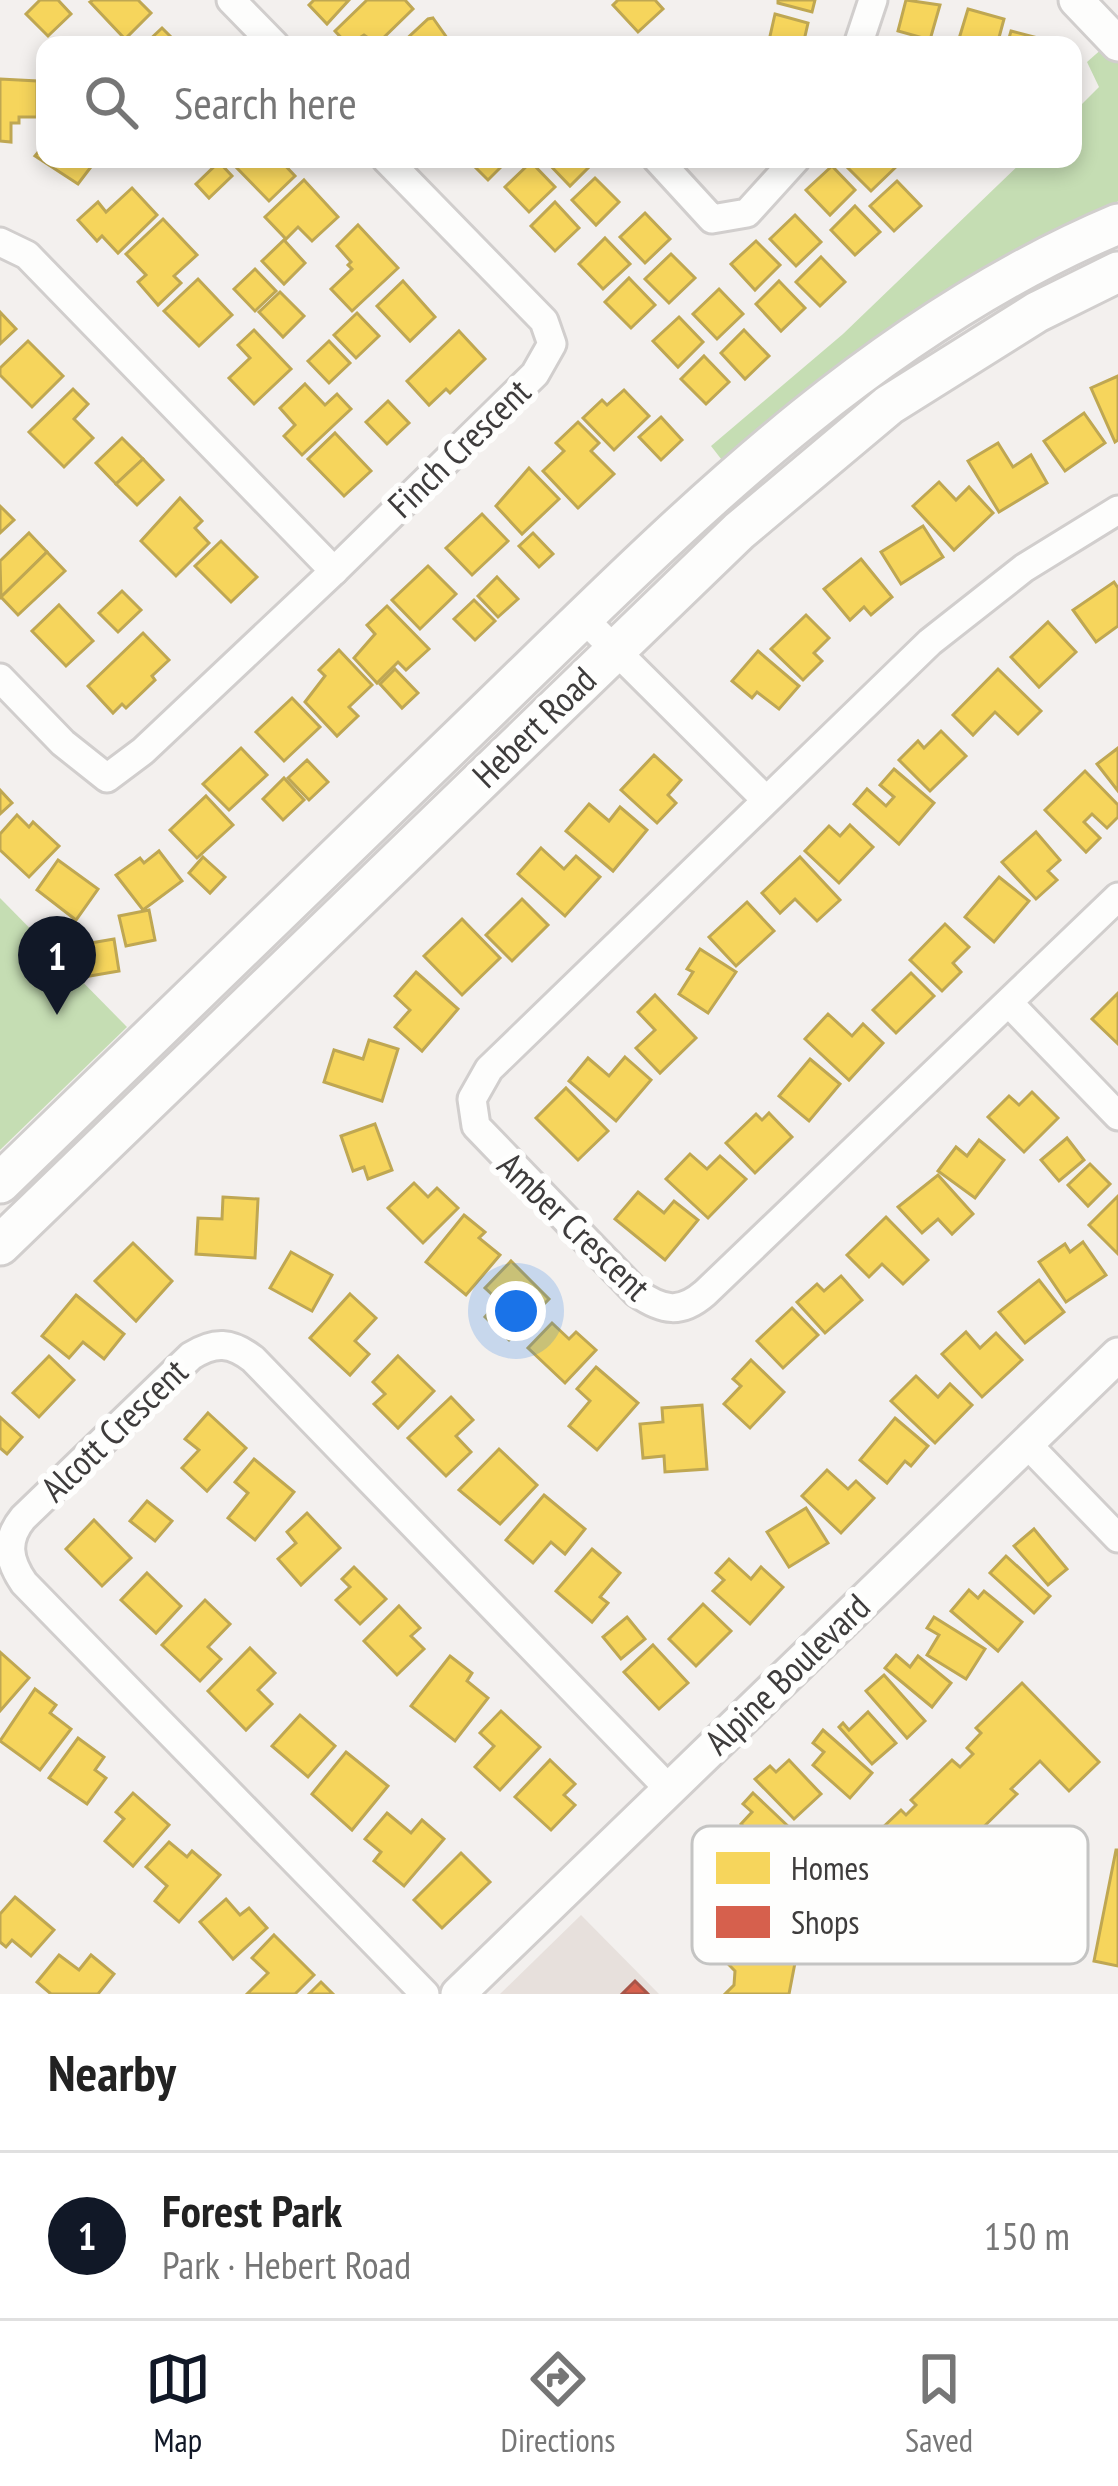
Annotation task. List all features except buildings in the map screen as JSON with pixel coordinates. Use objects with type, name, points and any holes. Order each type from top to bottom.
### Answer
[{"type":"main road","name":"Hebert Road","points":[[0,1183],[583,618],[804,415],[876,360],[981,292],[1118,219]]},
{"type":"main road","name":"Hebert Road","points":[[0,1245],[739,531],[890,404],[1037,313],[1118,272]]},
{"type":"street","points":[[231,0],[265,36]]},
{"type":"street","points":[[861,36],[873,0]]},
{"type":"street","points":[[1076,0],[1118,44]]},
{"type":"street","name":"Finch Crescent","points":[[0,678],[63,743],[107,778],[143,751],[334,571],[535,374],[552,344],[544,320],[395,168]]},
{"type":"street","points":[[665,168],[712,219],[747,213],[788,168]]},
{"type":"street","points":[[0,242],[27,255],[334,571]]},
{"type":"street","name":"Amber Crescent","points":[[1118,510],[1024,568],[968,610],[766,800],[489,1069],[472,1099],[476,1126],[637,1293],[670,1310],[695,1302],[1118,897]]},
{"type":"street","points":[[583,618],[766,800]]},
{"type":"street","points":[[1010,1004],[1118,1116]]},
{"type":"street","name":"Alcott Crescent","points":[[424,1994],[24,1582],[10,1556],[11,1537],[23,1517],[191,1356],[219,1344],[238,1348],[253,1359],[668,1788]]},
{"type":"street","name":"Alpine Boulevard","points":[[458,1994],[1118,1354]]},
{"type":"street","points":[[1027,1444],[1118,1538]]},
{"type":"shaded area","points":[[581,1915],[659,1994],[500,1994]]},
{"type":"green space","points":[[1104,47],[1118,61],[1118,201],[1109,211],[725,464],[711,446],[843,334],[1016,168],[1082,168],[1082,104],[1099,87],[1087,62]]},
{"type":"green space","points":[[0,898],[127,1027],[0,1150]]},
{"type":"place","name":"Forest Park","points":[[57,1015]]}]
